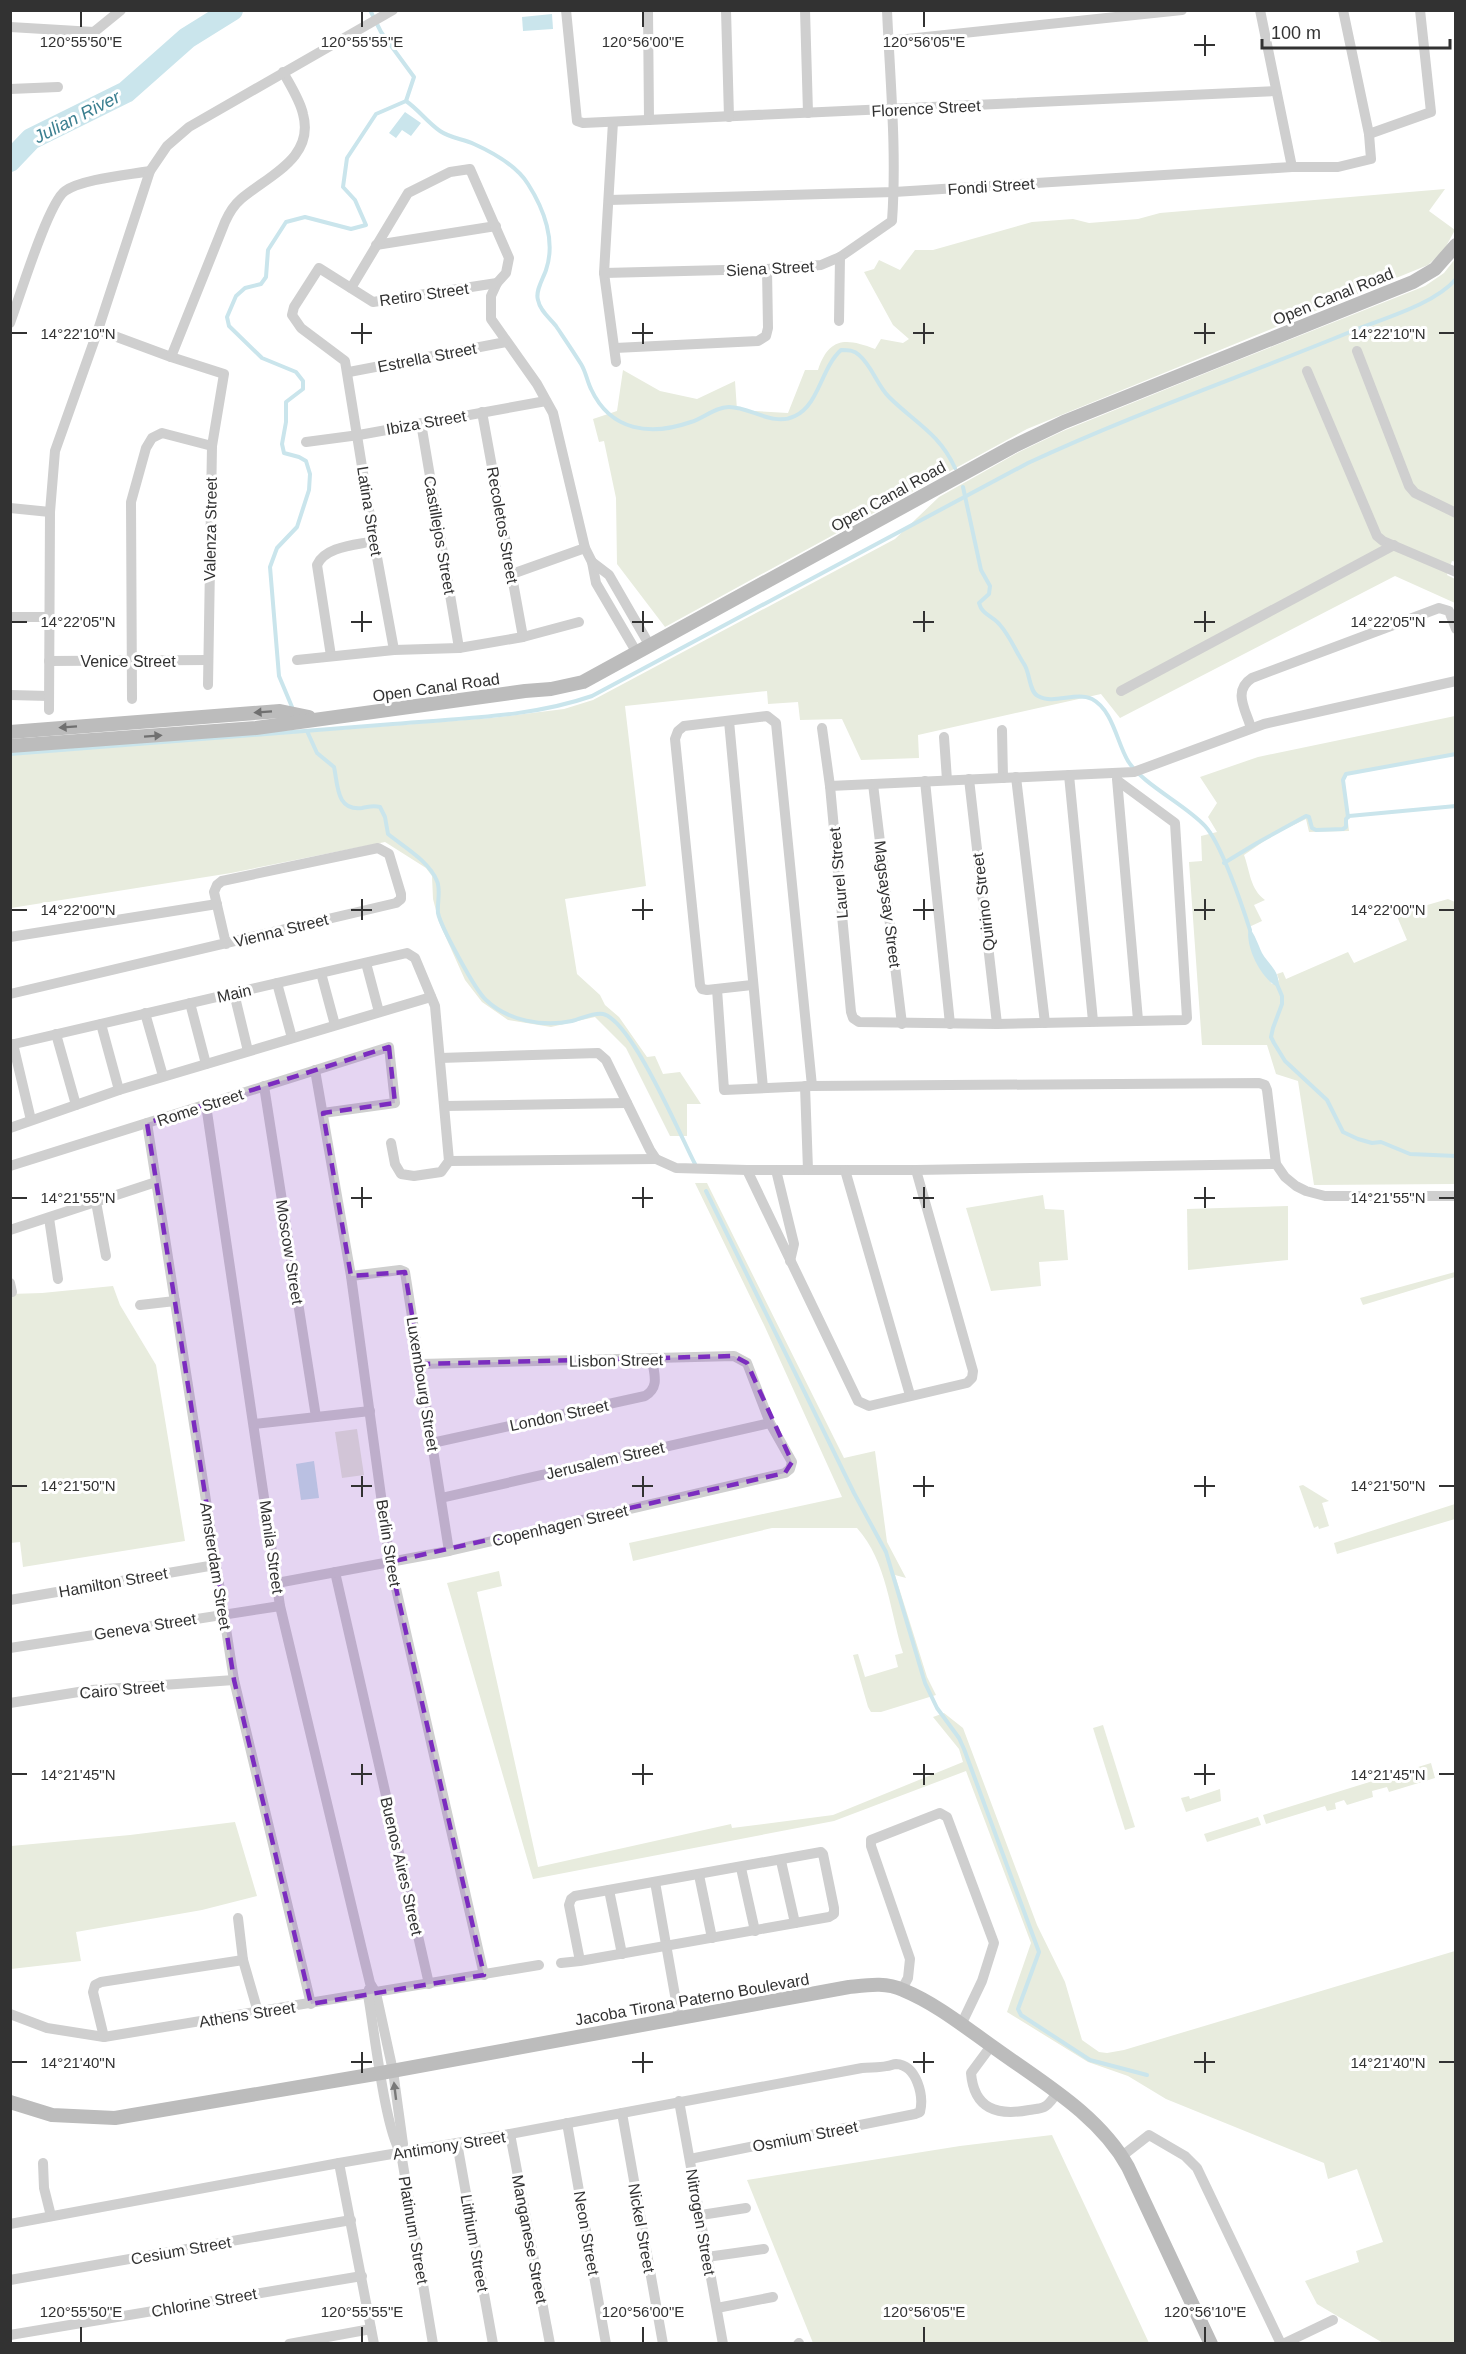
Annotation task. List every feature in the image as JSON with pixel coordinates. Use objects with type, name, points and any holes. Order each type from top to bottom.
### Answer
[{"type":"main road","name":"Open Canal Road","points":[[10,746],[256,728],[566,687],[599,675],[1012,447],[1064,422],[1413,282],[1435,269],[1455,245]]},
{"type":"main road","name":"Open Canal Road","points":[[10,732],[280,711],[320,719]]},
{"type":"main road","name":"Jacoba Tirona Paterno Boulevard","points":[[10,2102],[52,2115],[115,2118],[387,2072],[849,1987],[881,1984],[902,1989],[942,2011],[1057,2093],[1093,2123],[1122,2156],[1211,2343]]},
{"type":"street","points":[[10,27],[93,32],[121,10]]},
{"type":"street","name":"Florence Street","points":[[566,10],[577,121],[583,123],[1275,91]]},
{"type":"street","points":[[648,10],[649,120]]},
{"type":"street","points":[[726,10],[729,117]]},
{"type":"street","points":[[805,10],[808,113]]},
{"type":"street","name":"Siena Street","points":[[604,273],[767,269],[821,265],[840,257],[892,221],[894,192],[892,110],[886,10]]},
{"type":"street","points":[[888,41],[1182,10]]},
{"type":"street","points":[[1260,10],[1292,167]]},
{"type":"street","points":[[1343,10],[1369,134],[1431,112],[1420,10]]},
{"type":"street","points":[[49,710],[50,512],[55,451],[98,330],[150,171],[167,146],[189,127],[389,13]]},
{"type":"street","points":[[98,330],[171,357],[231,209],[241,199],[288,165],[297,154],[303,141],[305,128],[303,113],[283,72]]},
{"type":"street","points":[[10,89],[58,87]]},
{"type":"street","points":[[613,122],[604,273],[616,362]]},
{"type":"street","name":"Fondi Street","points":[[609,200],[894,192],[1292,167],[1338,167],[1371,159],[1369,134]]},
{"type":"street","points":[[351,288],[408,193],[450,172],[470,169],[509,258],[506,273],[497,283],[491,296],[491,319],[537,384],[558,428],[585,549],[592,562],[596,583],[637,653]]},
{"type":"street","points":[[10,323],[50,212],[63,192],[83,183],[150,171]]},
{"type":"street","points":[[376,245],[496,226]]},
{"type":"street","points":[[839,321],[840,257]]},
{"type":"street","name":"Retiro Street","points":[[349,372],[345,360],[301,328],[292,315],[294,307],[319,268],[374,302],[497,283]]},
{"type":"street","points":[[615,348],[758,341],[766,336],[768,328],[767,269]]},
{"type":"street","name":"Estrella Street","points":[[349,372],[506,342]]},
{"type":"street","points":[[1357,351],[1409,486],[1415,493],[1455,513]]},
{"type":"street","name":"Valenza Street","points":[[171,357],[224,374],[212,446],[208,685]]},
{"type":"street","points":[[1308,371],[1372,529],[1383,541],[1455,572]]},
{"type":"street","name":"Latina Street","points":[[349,372],[374,541],[394,650]]},
{"type":"street","name":"Ibiza Street","points":[[306,442],[359,435],[546,401]]},
{"type":"street","name":"Recoletos Street","points":[[482,412],[523,637]]},
{"type":"street","name":"Castillejos Street","points":[[421,423],[459,648]]},
{"type":"street","points":[[132,699],[131,502],[146,448],[152,438],[162,433],[212,446]]},
{"type":"street","points":[[10,508],[50,512]]},
{"type":"street","points":[[331,656],[317,565],[324,555],[333,551],[374,541]]},
{"type":"street","points":[[1121,692],[1394,545]]},
{"type":"street","points":[[512,574],[585,549]]},
{"type":"street","points":[[592,562],[609,575],[650,646]]},
{"type":"street","points":[[611,610],[625,602]]},
{"type":"street","points":[[1251,728],[1241,692],[1243,685],[1252,678],[1439,608],[1449,611],[1455,629]]},
{"type":"street","points":[[10,617],[49,617]]},
{"type":"street","points":[[297,660],[394,650],[459,648],[523,637],[579,622]]},
{"type":"street","name":"Venice Street","points":[[49,661],[208,660]]},
{"type":"street","points":[[830,786],[1069,775],[1117,777],[1251,728],[1455,681]]},
{"type":"street","points":[[10,695],[49,696]]},
{"type":"street","points":[[753,985],[717,989],[702,989],[700,985],[675,739],[678,731],[684,726],[767,716],[776,723],[809,1086],[808,1170]]},
{"type":"street","points":[[729,721],[763,1088]]},
{"type":"street","name":"Laurel Street","points":[[822,728],[830,786],[849,1000],[853,1018],[860,1022],[902,1024]]},
{"type":"street","points":[[1002,730],[1003,778]]},
{"type":"street","points":[[944,737],[947,780]]},
{"type":"street","points":[[1069,775],[1093,1021]]},
{"type":"street","points":[[1016,777],[1045,1023]]},
{"type":"street","points":[[1117,777],[1138,1020]]},
{"type":"street","points":[[902,1024],[1185,1020],[1188,1014],[1175,823],[1117,777]]},
{"type":"street","name":"Quirino Street","points":[[969,779],[997,1024]]},
{"type":"street","points":[[925,782],[950,1024]]},
{"type":"street","name":"Magsaysay Street","points":[[873,784],[902,1024]]},
{"type":"street","name":"Vienna Street","points":[[10,994],[396,903],[401,894],[389,854],[378,848],[222,881],[214,892],[217,904]]},
{"type":"street","points":[[10,937],[217,904],[226,944]]},
{"type":"street","name":"Main","points":[[12,1044],[407,953],[412,954],[415,958],[431,997]]},
{"type":"street","points":[[366,963],[379,1012]]},
{"type":"street","points":[[321,973],[335,1025]]},
{"type":"street","points":[[277,983],[291,1038]]},
{"type":"street","points":[[717,989],[722,1087],[727,1090],[809,1086],[1259,1083],[1265,1085],[1268,1090],[1276,1164],[1290,1182],[1315,1194],[1455,1196]]},
{"type":"street","points":[[234,993],[248,1051]]},
{"type":"street","points":[[10,1128],[163,1076],[431,997],[435,1006],[449,1161],[441,1172],[414,1176],[401,1174],[395,1164],[391,1143]]},
{"type":"street","points":[[190,1003],[206,1064]]},
{"type":"street","points":[[146,1013],[163,1076]]},
{"type":"street","points":[[101,1024],[119,1090]]},
{"type":"street","points":[[57,1034],[76,1105]]},
{"type":"street","points":[[12,1044],[31,1120]]},
{"type":"street","name":"Rome Street","points":[[10,1166],[389,1047],[395,1103],[323,1113]]},
{"type":"street","points":[[440,1059],[598,1053],[606,1059],[656,1159]]},
{"type":"street","name":"Berlin Street","points":[[315,1070],[351,1276],[390,1562],[484,1975]]},
{"type":"street","name":"Moscow Street","points":[[264,1086],[316,1417]]},
{"type":"street","points":[[10,1091],[23,1087]]},
{"type":"street","points":[[445,1106],[627,1103]]},
{"type":"street","name":"Manila Street","points":[[206,1105],[280,1606],[372,1990],[387,2072]]},
{"type":"street","name":"Amsterdam Street","points":[[147,1123],[234,1680],[311,2004]]},
{"type":"street","points":[[449,1161],[656,1159],[676,1168],[747,1170],[916,1170],[1276,1164]]},
{"type":"street","points":[[747,1170],[858,1401],[869,1406],[968,1383],[972,1378],[973,1371],[916,1170]]},
{"type":"street","points":[[776,1170],[794,1244],[790,1261]]},
{"type":"street","points":[[845,1170],[910,1395]]},
{"type":"street","points":[[10,1230],[156,1182]]},
{"type":"street","points":[[96,1202],[106,1256]]},
{"type":"street","points":[[49,1218],[58,1279]]},
{"type":"street","name":"Luxembourg Street","points":[[351,1276],[400,1270],[405,1272],[449,1551]]},
{"type":"street","points":[[140,1305],[175,1301]]},
{"type":"street","name":"Lisbon Street","points":[[420,1364],[734,1356],[747,1363],[770,1423]]},
{"type":"street","name":"London Street","points":[[432,1443],[645,1396],[656,1386],[652,1359]]},
{"type":"street","points":[[254,1424],[370,1411]]},
{"type":"street","name":"Jerusalem Street","points":[[441,1498],[770,1423]]},
{"type":"street","name":"Copenhagen Street","points":[[277,1583],[449,1551],[785,1473],[790,1469],[792,1462],[770,1423]]},
{"type":"street","name":"Hamilton Street","points":[[10,1600],[215,1565]]},
{"type":"street","name":"Buenos Aires Street","points":[[335,1572],[429,1984]]},
{"type":"street","name":"Geneva Street","points":[[10,1648],[280,1606]]},
{"type":"street","name":"Cairo Street","points":[[10,1703],[91,1690],[234,1680]]},
{"type":"street","points":[[902,1989],[909,1973],[910,1959],[871,1846],[871,1840],[944,1814],[994,1943],[982,1981],[961,2025]]},
{"type":"street","points":[[561,1963],[580,1961],[622,1954],[829,1917],[834,1914],[824,1856],[821,1852],[781,1861],[575,1896],[569,1905],[580,1961]]},
{"type":"street","points":[[781,1861],[795,1923]]},
{"type":"street","points":[[741,1868],[755,1930]]},
{"type":"street","points":[[699,1875],[712,1938]]},
{"type":"street","points":[[655,1882],[679,2018]]},
{"type":"street","points":[[609,1890],[622,1954]]},
{"type":"street","points":[[238,1918],[243,1960],[258,2012]]},
{"type":"street","points":[[104,2037],[93,1992],[95,1985],[101,1982],[243,1960]]},
{"type":"street","name":"Athens Street","points":[[10,2014],[47,2028],[104,2037],[311,2004],[372,1990],[429,1984],[540,1965]]},
{"type":"street","points":[[991,2046],[971,2073],[972,2086],[979,2100],[986,2105],[994,2110],[1014,2113],[1045,2107],[1057,2093]]},
{"type":"street","name":"Antimony Street","points":[[10,2224],[862,2068],[896,2064],[905,2067],[917,2079],[922,2105],[920,2112]]},
{"type":"street","name":"Platinum Street","points":[[387,2072],[403,2144],[401,2152],[434,2343]]},
{"type":"street","name":"Nitrogen Street","points":[[680,2102],[723,2343]]},
{"type":"street","name":"Osmium Street","points":[[690,2159],[920,2112]]},
{"type":"street","name":"Nickel Street","points":[[622,2113],[663,2343]]},
{"type":"street","name":"Neon Street","points":[[567,2123],[606,2343]]},
{"type":"street","name":"Manganese Street","points":[[510,2134],[550,2343]]},
{"type":"street","points":[[1122,2156],[1149,2136],[1185,2156],[1197,2169],[1282,2343],[1333,2320]]},
{"type":"street","name":"Lithium Street","points":[[457,2143],[493,2343]]},
{"type":"street","points":[[43,2163],[44,2188],[51,2216]]},
{"type":"street","points":[[339,2163],[374,2343]]},
{"type":"street","points":[[701,2215],[746,2208]]},
{"type":"street","name":"Cesium Street","points":[[10,2280],[351,2220]]},
{"type":"street","points":[[707,2257],[764,2248]]},
{"type":"street","name":"Chlorine Street","points":[[10,2335],[362,2276]]},
{"type":"street","points":[[717,2308],[773,2296]]},
{"type":"street","points":[[289,2343],[371,2329]]},
{"type":"highlighted area","points":[[389,1047],[395,1103],[323,1113],[351,1276],[405,1272],[420,1364],[734,1356],[747,1363],[792,1462],[785,1473],[390,1562],[484,1975],[311,2004],[234,1680],[147,1123]]},
{"type":"shaded area","points":[[1445,189],[1429,211],[1455,230],[1444,250],[1428,265],[1027,429],[665,627],[617,564],[616,498],[604,441],[599,442],[593,419],[617,411],[623,370],[660,391],[697,399],[735,381],[737,410],[788,413],[805,370],[818,370],[827,351],[833,346],[847,342],[875,349],[881,339],[903,343],[909,339],[893,325],[864,272],[874,269],[879,260],[900,270],[915,250],[933,250],[1032,222],[1073,219],[1089,223],[1138,219],[1160,213]]},
{"type":"shaded area","points":[[1455,259],[1456,562],[1452,561],[1447,575],[1455,579],[1455,603],[1395,576],[1120,718],[1101,694],[918,735],[919,758],[861,760],[842,719],[800,720],[798,702],[768,704],[767,691],[625,706],[646,886],[565,899],[577,974],[619,1017],[647,1057],[655,1056],[663,1074],[680,1072],[701,1104],[687,1104],[687,1136],[670,1136],[626,1048],[595,1017],[551,1027],[508,1020],[482,1002],[465,980],[439,922],[433,899],[432,876],[426,868],[385,842],[231,873],[11,908],[11,755],[491,718],[564,709],[593,700],[895,539],[939,497],[1019,452],[1063,431],[1425,286],[1444,273]]},
{"type":"shaded area","points":[[1455,716],[1455,754],[1345,774],[1343,780],[1349,831],[1309,832],[1306,819],[1273,835],[1244,855],[1253,885],[1265,900],[1254,905],[1262,921],[1249,927],[1251,945],[1258,963],[1272,984],[1279,980],[1277,974],[1283,972],[1286,979],[1348,952],[1354,963],[1407,940],[1396,914],[1448,899],[1455,902],[1455,1184],[1314,1185],[1298,1081],[1276,1074],[1267,1045],[1202,1045],[1189,862],[1202,861],[1201,836],[1217,832],[1208,817],[1217,803],[1200,777],[1258,757]]},
{"type":"shaded area","points":[[695,1183],[707,1183],[844,1458],[875,1451],[887,1542],[906,1578],[895,1575],[927,1677],[936,1695],[881,1712],[871,1712],[868,1707],[853,1655],[858,1654],[865,1677],[898,1667],[895,1655],[903,1653],[881,1571],[867,1541],[857,1528],[772,1528],[633,1561],[629,1543],[842,1497],[765,1327]]},
{"type":"shaded area","points":[[1043,1195],[1045,1209],[1064,1210],[1068,1260],[1039,1262],[1041,1286],[991,1291],[966,1208]]},
{"type":"shaded area","points":[[1288,1206],[1288,1260],[1188,1270],[1187,1209]]},
{"type":"shaded area","points":[[1455,1272],[1455,1277],[1363,1305],[1360,1298]]},
{"type":"shaded area","points":[[113,1286],[120,1305],[156,1365],[185,1541],[23,1567],[20,1542],[10,1543],[10,1294]]},
{"type":"shaded area","points":[[357,1429],[364,1475],[342,1478],[335,1432]]},
{"type":"shaded area","points":[[1303,1485],[1329,1501],[1322,1503],[1329,1526],[1314,1528],[1299,1486]]},
{"type":"shaded area","points":[[1455,1504],[1455,1519],[1337,1554],[1334,1543]]},
{"type":"shaded area","points":[[499,1571],[502,1586],[477,1592],[538,1867],[731,1824],[732,1828],[833,1815],[963,1762],[959,1749],[933,1717],[944,1713],[963,1728],[1037,1925],[1065,1982],[1082,2040],[1099,2052],[1124,2050],[1455,1951],[1455,2343],[1383,2343],[1317,2304],[1305,2281],[1359,2262],[1356,2251],[1383,2242],[1357,2169],[1328,2179],[1324,2163],[1166,2099],[1128,2076],[1088,2062],[1007,2012],[1031,1943],[966,1771],[834,1821],[533,1879],[447,1583]]},
{"type":"shaded area","points":[[1103,1725],[1135,1827],[1125,1830],[1093,1728]]},
{"type":"shaded area","points":[[1431,1763],[1435,1778],[1389,1792],[1387,1787],[1372,1791],[1373,1797],[1347,1805],[1344,1800],[1335,1803],[1336,1809],[1327,1811],[1325,1806],[1266,1824],[1263,1815]]},
{"type":"shaded area","points":[[1220,1789],[1221,1801],[1186,1812],[1181,1798],[1189,1796],[1190,1799]]},
{"type":"shaded area","points":[[1258,1817],[1261,1825],[1207,1842],[1204,1834]]},
{"type":"shaded area","points":[[235,1822],[257,1896],[202,1910],[76,1932],[81,1961],[11,1969],[11,1846]]},
{"type":"shaded area","points":[[1052,2135],[1149,2343],[813,2343],[747,2180],[960,2146]]},
{"type":"water","points":[[552,14],[553,29],[523,31],[522,17]]},
{"type":"water","points":[[405,112],[421,123],[411,136],[402,130],[396,138],[389,133]]},
{"type":"water","points":[[1249,927],[1278,977],[1278,987],[1266,977],[1255,961],[1249,943]]},
{"type":"water","points":[[314,1461],[319,1498],[301,1500],[296,1464]]},
{"type":"waterway","name":"Julian River","points":[[10,161],[31,139],[126,92],[187,38],[232,10]]},
{"type":"waterway","points":[[292,707],[279,676],[270,567],[277,548],[297,527],[309,490],[310,474],[306,461],[284,453],[282,444],[286,422],[286,402],[303,389],[303,381],[296,372],[262,358],[229,326],[227,317],[236,296],[245,288],[261,284],[266,277],[268,250],[286,222],[305,217],[351,229],[366,225],[355,200],[343,187],[347,158],[376,114],[406,101],[414,77],[381,32],[370,10]]},
{"type":"waterway","points":[[406,101],[444,133],[474,144],[504,160],[528,184],[539,204],[549,237],[549,259],[537,296],[539,304],[581,364],[591,389],[609,414],[621,422],[647,429],[661,429],[691,422],[719,409],[729,407],[770,418],[787,419],[803,411],[810,404],[834,358],[841,350],[848,350],[864,359],[889,397],[934,437],[955,468]]},
{"type":"waterway","points":[[10,754],[494,716],[544,709],[592,696],[1028,463],[1148,412],[1421,304],[1456,279]]},
{"type":"waterway","points":[[963,487],[981,570],[990,586],[989,594],[979,603],[980,607],[1007,634],[1026,668],[1035,694],[1051,699],[1086,697],[1099,704],[1110,719],[1124,754],[1135,770],[1197,818],[1211,834],[1230,875],[1250,930]]},
{"type":"waterway","points":[[307,731],[317,753],[334,767],[343,801],[353,808],[380,807],[385,817],[388,834],[416,855],[433,874],[438,885],[440,920],[467,972],[486,1000],[505,1013],[538,1023],[561,1023],[599,1014],[615,1021],[641,1057],[695,1164]]},
{"type":"waterway","points":[[1348,817],[1343,780],[1346,774],[1456,754]]},
{"type":"waterway","points":[[1224,863],[1306,816],[1309,817],[1312,828],[1316,830],[1343,829],[1346,827],[1346,819],[1349,816],[1456,806]]},
{"type":"waterway","points":[[1276,982],[1282,996],[1282,1004],[1271,1037],[1285,1061],[1327,1100],[1343,1132],[1372,1143],[1381,1142],[1410,1154],[1456,1156]]},
{"type":"waterway","points":[[706,1191],[854,1493],[886,1552],[925,1683],[937,1708],[959,1738],[964,1749],[1039,1952],[1018,2009],[1021,2015],[1090,2060],[1147,2075]]}]
